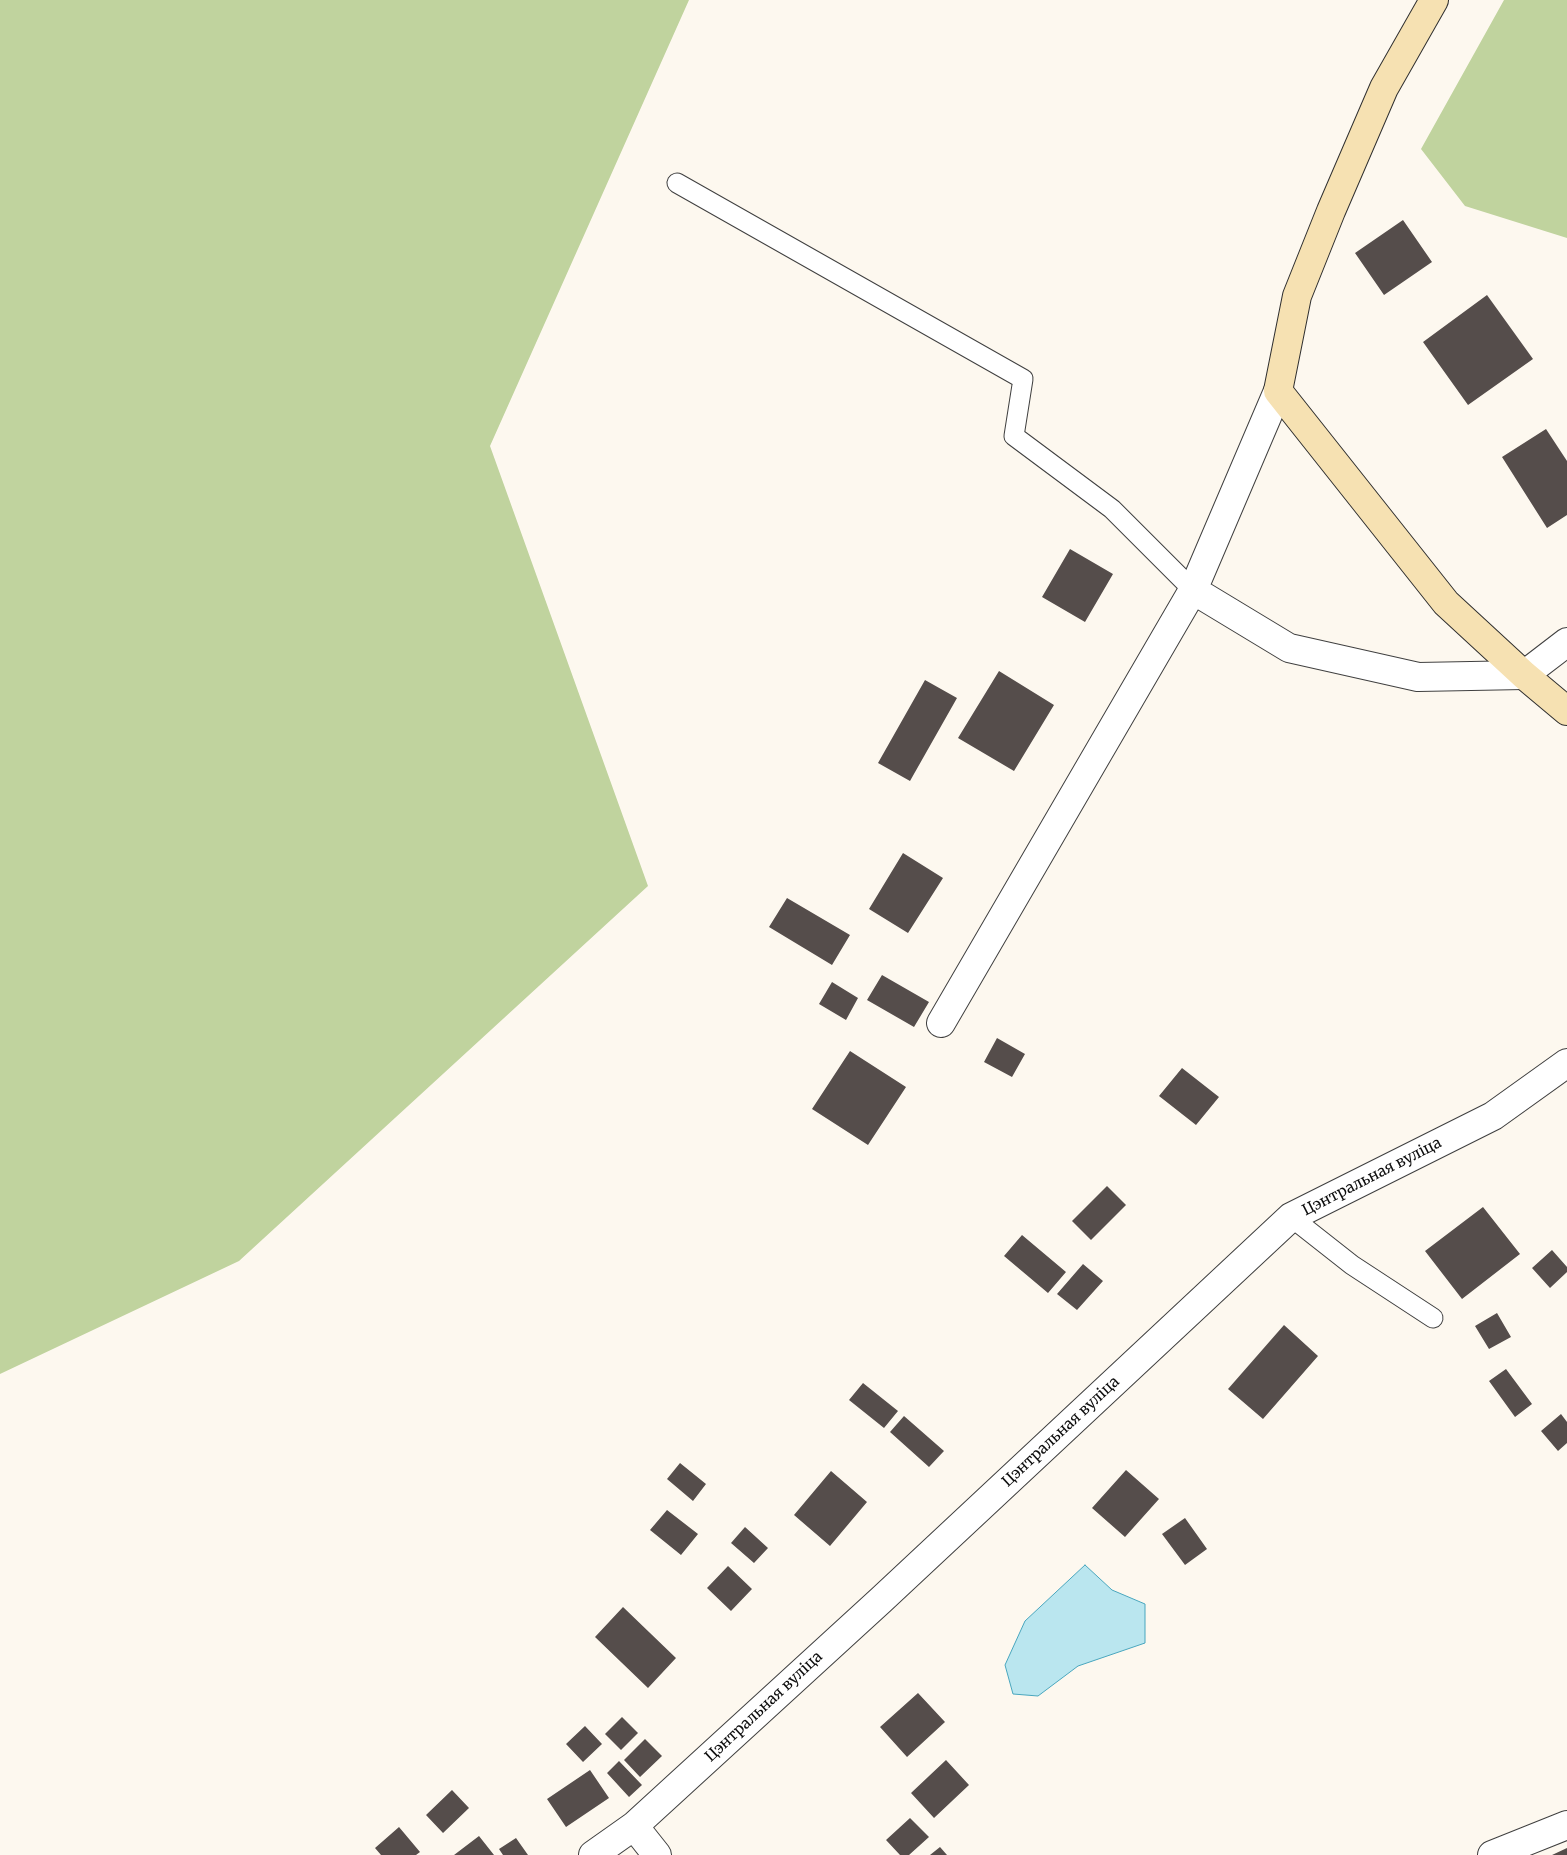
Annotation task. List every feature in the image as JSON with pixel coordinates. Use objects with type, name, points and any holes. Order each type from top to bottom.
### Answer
[{"type":"street","points":[[941,1024],[1193,590],[1278,391],[1297,296],[1331,211],[1384,88],[1434,0]]},
{"type":"street","points":[[1278,391],[1446,603],[1524,675],[1567,711]]},
{"type":"street","points":[[1193,590],[1288,648],[1418,677],[1524,675],[1567,642]]},
{"type":"street","name":"Цэнтральная вуліца","points":[[593,1855],[634,1826],[874,1606],[1291,1217],[1493,1116],[1567,1063]]},
{"type":"street","points":[[1492,1855],[1567,1825]]},
{"type":"street","points":[[634,1826],[657,1855]]},
{"type":"lane","points":[[677,183],[1023,379],[1014,436],[1112,509],[1193,590]]},
{"type":"lane","points":[[1291,1217],[1352,1265],[1433,1318]]},
{"type":"green space","points":[[0,0],[689,0],[490,446],[648,886],[239,1261],[0,1374]]},
{"type":"green space","points":[[1504,0],[1567,0],[1567,238],[1465,206],[1421,149]]},
{"type":"water","points":[[1085,1565],[1112,1590],[1145,1604],[1145,1643],[1078,1666],[1038,1696],[1013,1694],[1005,1665],[1025,1621]]},
{"type":"building","points":[[1403,220],[1432,262],[1384,295],[1355,253]]},
{"type":"building","points":[[1487,295],[1533,359],[1468,405],[1423,342]]},
{"type":"building","points":[[1546,429],[1567,461],[1567,515],[1547,528],[1502,457]]},
{"type":"building","points":[[1070,549],[1113,574],[1085,622],[1042,597]]},
{"type":"building","points":[[999,671],[1054,705],[1014,771],[958,738]]},
{"type":"building","points":[[925,680],[957,698],[910,781],[878,763]]},
{"type":"building","points":[[903,853],[943,878],[908,933],[869,909]]},
{"type":"building","points":[[787,898],[850,935],[832,965],[769,927]]},
{"type":"building","points":[[882,975],[929,1002],[914,1027],[867,1000]]},
{"type":"building","points":[[832,982],[858,998],[846,1020],[819,1004]]},
{"type":"building","points":[[997,1038],[1025,1054],[1012,1077],[984,1062]]},
{"type":"building","points":[[850,1051],[906,1087],[868,1145],[812,1109]]},
{"type":"building","points":[[1182,1068],[1219,1097],[1196,1125],[1159,1096]]},
{"type":"building","points":[[1107,1186],[1126,1205],[1091,1240],[1072,1221]]},
{"type":"building","points":[[1483,1207],[1520,1254],[1462,1299],[1425,1251]]},
{"type":"building","points":[[1022,1235],[1066,1272],[1048,1293],[1004,1256]]},
{"type":"building","points":[[1552,1250],[1567,1267],[1567,1272],[1550,1288],[1532,1268]]},
{"type":"building","points":[[1083,1264],[1103,1281],[1077,1310],[1057,1294]]},
{"type":"building","points":[[1497,1313],[1511,1337],[1489,1349],[1475,1326]]},
{"type":"building","points":[[1284,1325],[1318,1356],[1263,1419],[1228,1389]]},
{"type":"building","points":[[1506,1369],[1532,1404],[1515,1417],[1489,1381]]},
{"type":"building","points":[[863,1383],[898,1411],[884,1428],[849,1400]]},
{"type":"building","points":[[1561,1414],[1567,1422],[1567,1443],[1558,1451],[1541,1431]]},
{"type":"building","points":[[904,1416],[944,1451],[929,1467],[890,1432]]},
{"type":"building","points":[[680,1463],[706,1484],[693,1501],[667,1479]]},
{"type":"building","points":[[1126,1470],[1159,1499],[1125,1537],[1092,1508]]},
{"type":"building","points":[[831,1471],[867,1502],[830,1546],[794,1515]]},
{"type":"building","points":[[667,1510],[698,1534],[681,1555],[650,1530]]},
{"type":"building","points":[[1185,1518],[1207,1549],[1185,1565],[1162,1534]]},
{"type":"building","points":[[745,1527],[768,1548],[754,1563],[731,1543]]},
{"type":"building","points":[[728,1566],[752,1589],[731,1611],[707,1588]]},
{"type":"building","points":[[623,1607],[676,1658],[648,1688],[595,1637]]},
{"type":"building","points":[[918,1693],[945,1722],[907,1757],[880,1727]]},
{"type":"building","points":[[622,1717],[638,1733],[621,1750],[605,1734]]},
{"type":"building","points":[[585,1726],[602,1744],[583,1762],[566,1744]]},
{"type":"building","points":[[645,1739],[662,1756],[640,1777],[624,1760]]},
{"type":"building","points":[[946,1760],[969,1785],[934,1818],[911,1793]]},
{"type":"building","points":[[619,1761],[642,1785],[629,1797],[607,1773]]},
{"type":"building","points":[[590,1770],[609,1798],[566,1827],[547,1799]]},
{"type":"building","points":[[452,1790],[469,1808],[443,1833],[426,1815]]},
{"type":"building","points":[[910,1818],[929,1837],[909,1855],[900,1855],[886,1840]]},
{"type":"building","points":[[399,1827],[420,1852],[416,1855],[381,1855],[375,1848]]},
{"type":"building","points":[[479,1836],[494,1855],[454,1855]]},
{"type":"building","points":[[516,1838],[528,1855],[503,1855],[499,1849]]},
{"type":"building","points":[[940,1847],[947,1855],[930,1855]]},
{"type":"building","points":[[1567,1848],[1567,1855],[1552,1855]]}]
